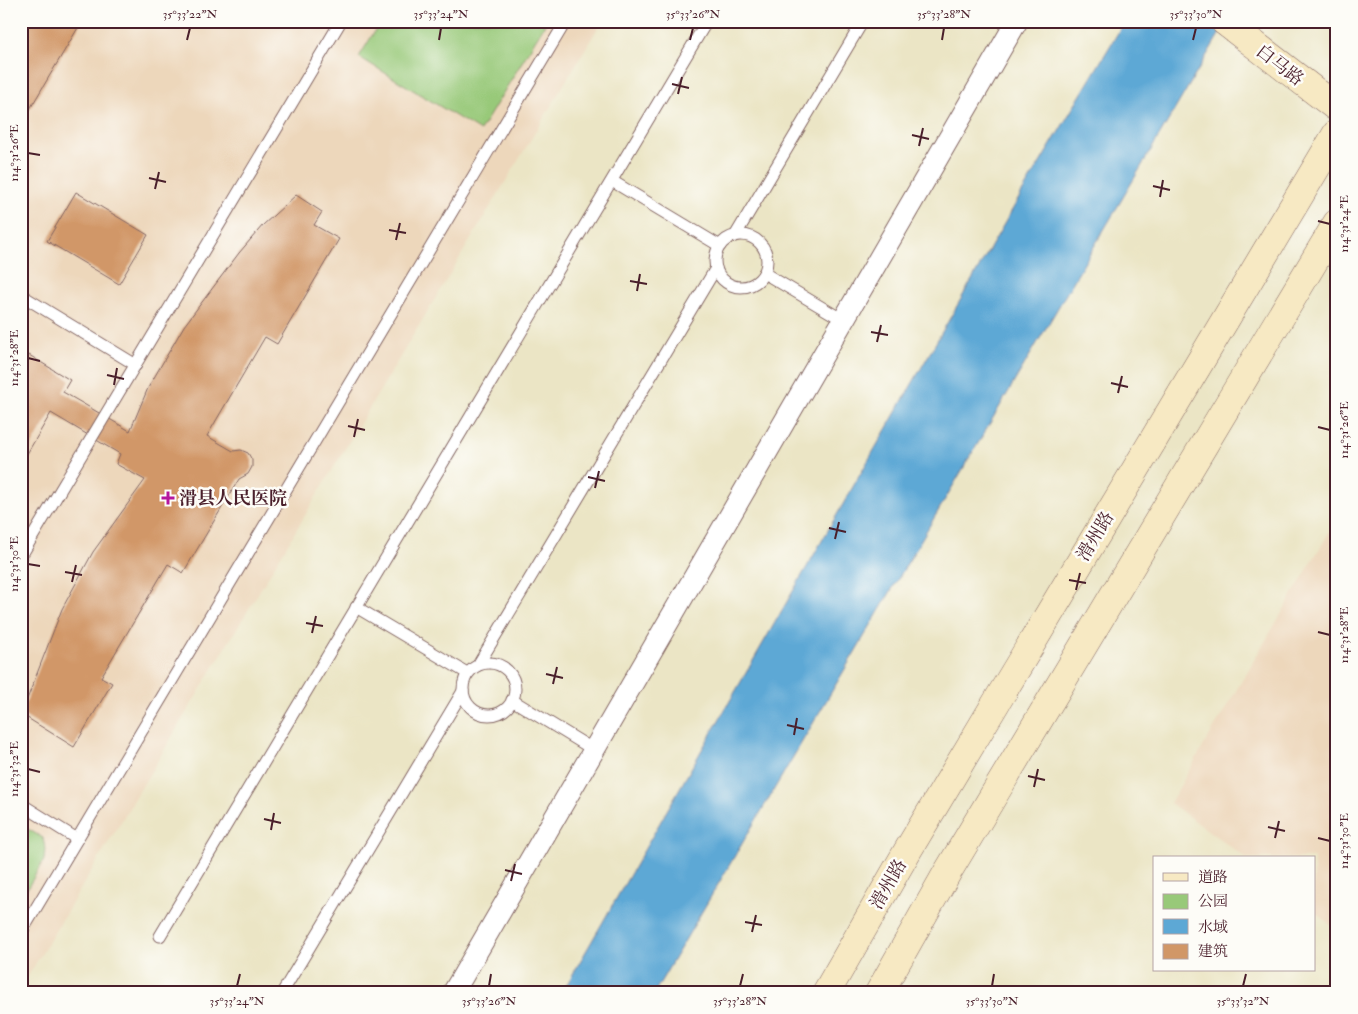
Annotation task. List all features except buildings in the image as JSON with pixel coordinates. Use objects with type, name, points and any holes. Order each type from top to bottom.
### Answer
[{"type":"main road","name":"白马路","points":[[1224,21],[1337,108]]},
{"type":"main road","name":"滑州路","points":[[826,993],[918,833],[1337,133]]},
{"type":"main road","points":[[879,993],[947,873],[1337,222]]},
{"type":"street","points":[[453,993],[1017,21]]},
{"type":"lane","points":[[21,556],[341,21]]},
{"type":"lane","points":[[21,933],[566,21]]},
{"type":"lane","points":[[160,936],[707,21]]},
{"type":"lane","points":[[735,236],[864,21]]},
{"type":"lane","points":[[612,181],[720,246]]},
{"type":"lane","points":[[746,235],[756,239],[763,247],[767,257],[767,268],[762,277],[746,288],[728,284],[720,277],[716,268],[715,257],[720,246],[726,240],[735,236],[746,235]]},
{"type":"lane","points":[[478,665],[716,268]]},
{"type":"lane","points":[[764,273],[843,320]]},
{"type":"lane","points":[[21,294],[136,365]]},
{"type":"lane","points":[[356,607],[468,673]]},
{"type":"lane","points":[[483,663],[493,663],[503,667],[511,674],[514,684],[514,695],[510,705],[493,715],[475,711],[467,704],[463,695],[462,684],[468,673],[473,667],[483,663]]},
{"type":"lane","points":[[282,993],[463,690]]},
{"type":"lane","points":[[512,700],[594,750]]},
{"type":"lane","points":[[21,804],[78,839]]},
{"type":"shaded area","name":"滑县人民医院","points":[[21,21],[602,21],[27,978],[21,975]]},
{"type":"shaded area","points":[[1337,519],[1337,930],[1316,913],[1316,856],[1243,856],[1170,803]]},
{"type":"green space","points":[[381,21],[547,21],[480,131],[359,57]]},
{"type":"green space","points":[[21,825],[43,838],[45,848],[44,860],[21,899]]},
{"type":"water","points":[[1125,21],[1227,21],[654,993],[562,993],[1019,198]]},
{"type":"place","name":"滑县人民医院","points":[[168,498]]}]
